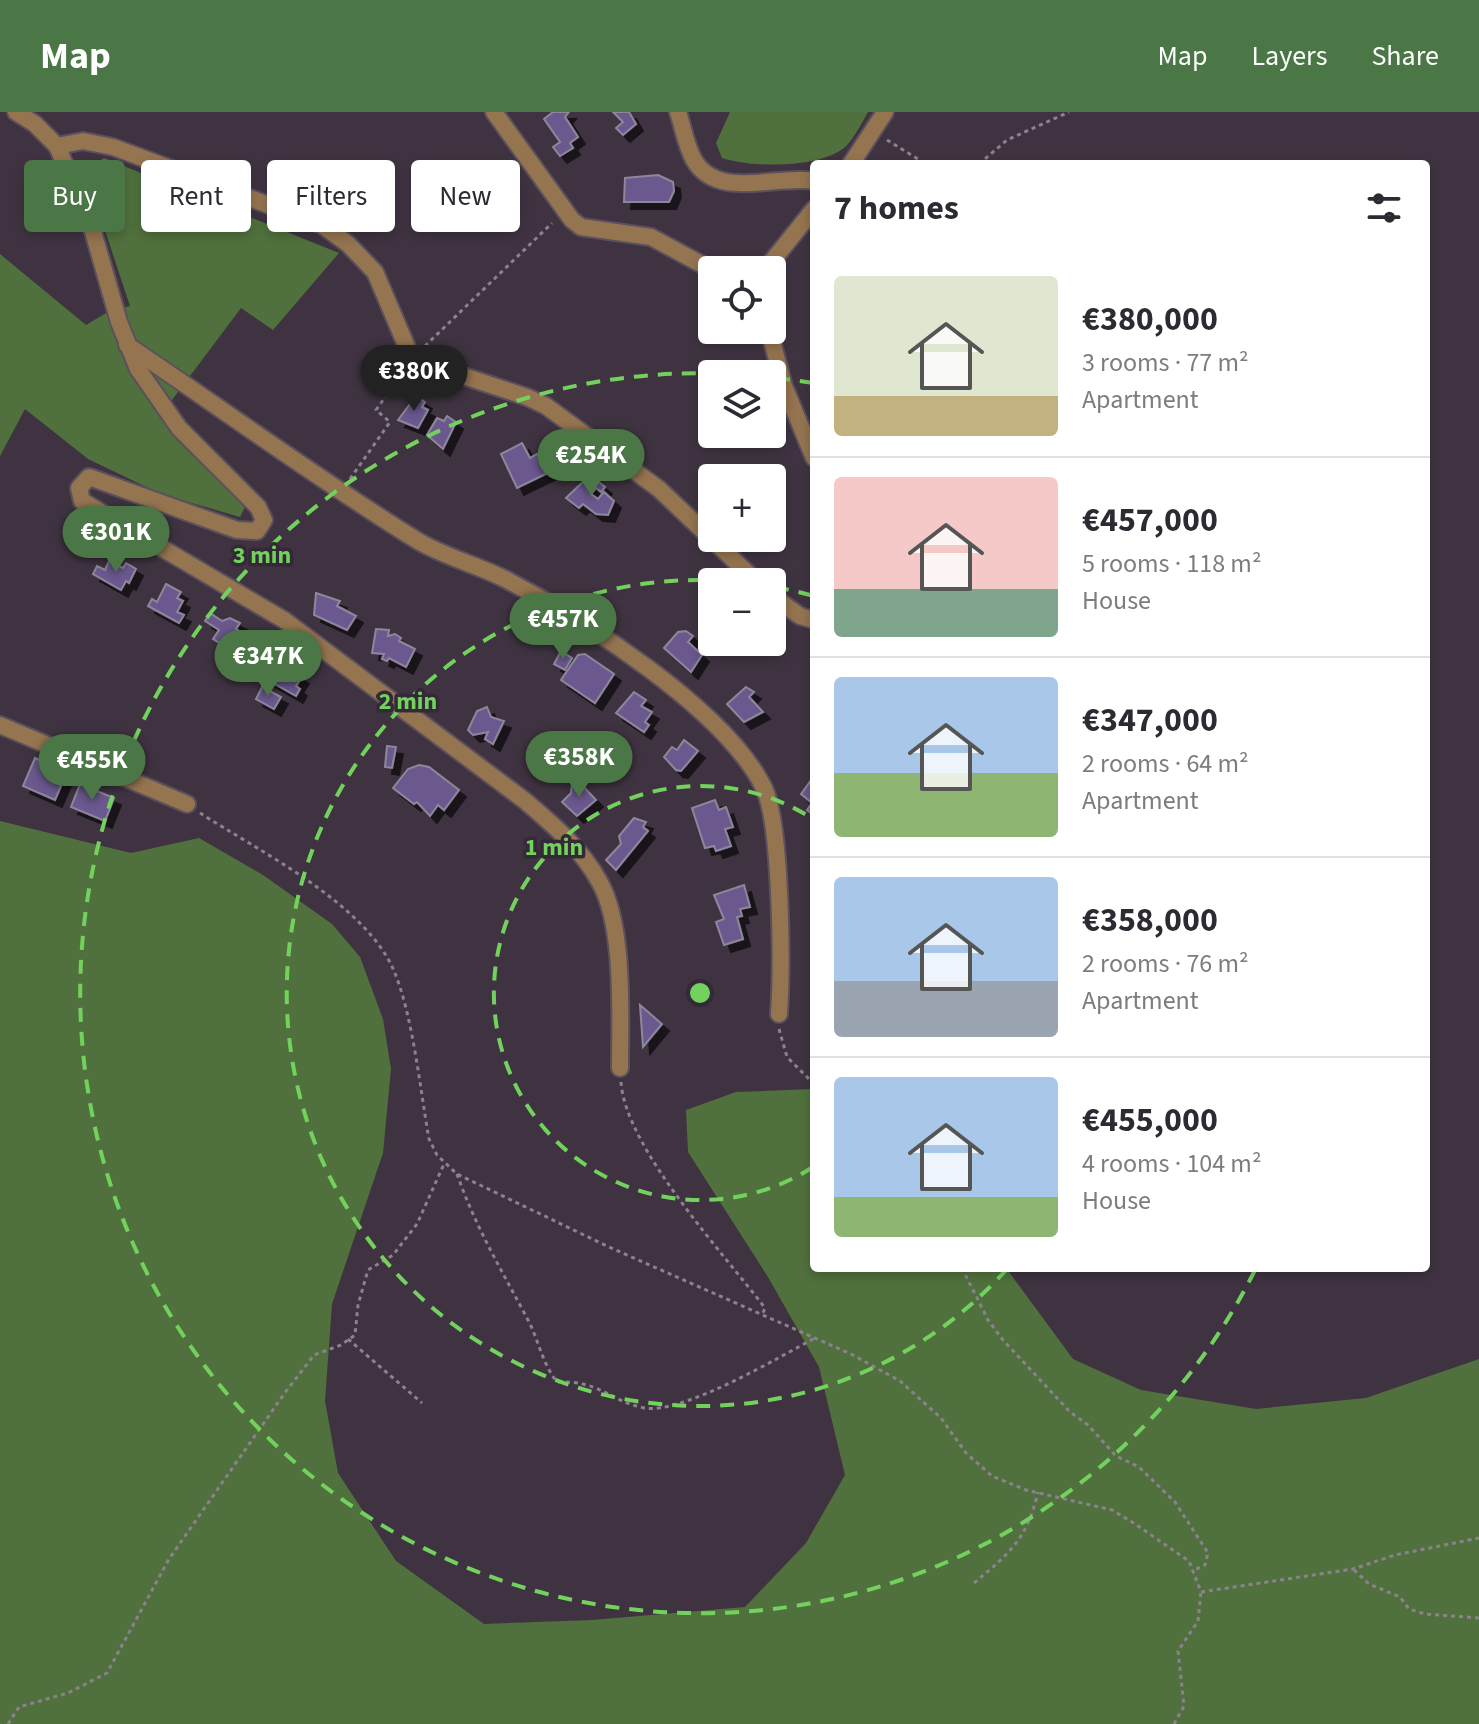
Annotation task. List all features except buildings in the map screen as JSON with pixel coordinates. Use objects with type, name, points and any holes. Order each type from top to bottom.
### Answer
[{"type":"street","points":[[16,112],[35,124],[57,146],[92,228],[127,345],[138,369],[179,428],[258,507],[263,524],[253,532],[237,530],[99,478],[82,481],[79,488],[82,501],[284,620],[524,800],[560,831],[600,883],[613,917],[620,1068]]},
{"type":"street","points":[[494,112],[527,154],[563,212],[581,227],[651,237],[698,262]]},
{"type":"street","points":[[678,112],[694,160],[712,178],[726,183],[810,181]]},
{"type":"street","points":[[854,160],[885,112]]},
{"type":"street","points":[[57,146],[83,141],[113,147],[322,225],[369,262],[412,359],[500,387],[546,406],[659,489],[742,568]]},
{"type":"street","points":[[776,256],[810,214]]},
{"type":"street","points":[[773,344],[784,386],[810,448]]},
{"type":"street","points":[[127,345],[430,548],[503,578],[617,646],[677,692],[742,754],[763,784],[773,816],[781,985],[779,1014]]},
{"type":"street","points":[[786,606],[810,619]]},
{"type":"street","points":[[0,725],[187,804]]},
{"type":"path","points":[[984,160],[1007,140],[1069,112]]},
{"type":"path","points":[[874,132],[920,160]]},
{"type":"path","points":[[343,490],[390,422],[376,410],[412,359],[563,212]]},
{"type":"path","points":[[187,804],[326,897],[352,917],[381,949],[400,987],[429,1139],[444,1164],[457,1174],[815,1338],[900,1381],[941,1418],[966,1453],[984,1469],[1038,1492],[1112,1510],[1156,1535],[1183,1555],[1194,1570],[1201,1592],[1198,1621],[1178,1651],[1184,1706],[1174,1724]]},
{"type":"path","points":[[779,1014],[779,1030],[787,1057],[810,1080]]},
{"type":"path","points":[[620,1068],[623,1104],[641,1145],[765,1308],[762,1315]]},
{"type":"path","points":[[8,1724],[19,1707],[68,1693],[107,1673],[169,1559],[314,1355],[355,1335],[368,1270],[393,1255],[417,1224],[444,1164]]},
{"type":"path","points":[[457,1174],[473,1221],[528,1320],[545,1368],[557,1382],[581,1381],[644,1408],[669,1407],[694,1399],[815,1338]]},
{"type":"path","points":[[964,1272],[988,1320],[1036,1378],[1116,1456],[1139,1467],[1187,1516],[1208,1553],[1205,1565],[1194,1570]]},
{"type":"path","points":[[348,1339],[422,1403]]},
{"type":"path","points":[[974,1583],[1020,1541],[1032,1519],[1038,1492]]},
{"type":"path","points":[[1201,1592],[1353,1569],[1395,1555],[1479,1538]]},
{"type":"path","points":[[1353,1569],[1369,1584],[1400,1597],[1409,1609],[1425,1614],[1479,1618]]},
{"type":"green space","points":[[730,112],[868,112],[848,144],[823,158],[806,162],[769,165],[735,161],[722,158],[716,143]]},
{"type":"green space","points":[[125,166],[141,173],[141,232],[251,232],[251,217],[267,224],[267,232],[287,232],[339,253],[273,330],[241,308],[160,416],[177,440],[245,507],[240,517],[161,494],[88,459],[25,409],[0,456],[0,254],[86,325],[106,313],[130,306],[106,232],[125,232]]},
{"type":"green space","points":[[0,821],[131,853],[199,838],[263,875],[332,924],[360,957],[383,1019],[391,1069],[383,1153],[332,1304],[325,1401],[338,1473],[396,1561],[484,1624],[592,1620],[745,1607],[806,1543],[845,1475],[819,1367],[768,1277],[688,1152],[686,1110],[736,1092],[810,1089],[810,1272],[1009,1272],[1073,1359],[1141,1390],[1256,1409],[1366,1398],[1479,1359],[1479,1724],[0,1724]]}]
